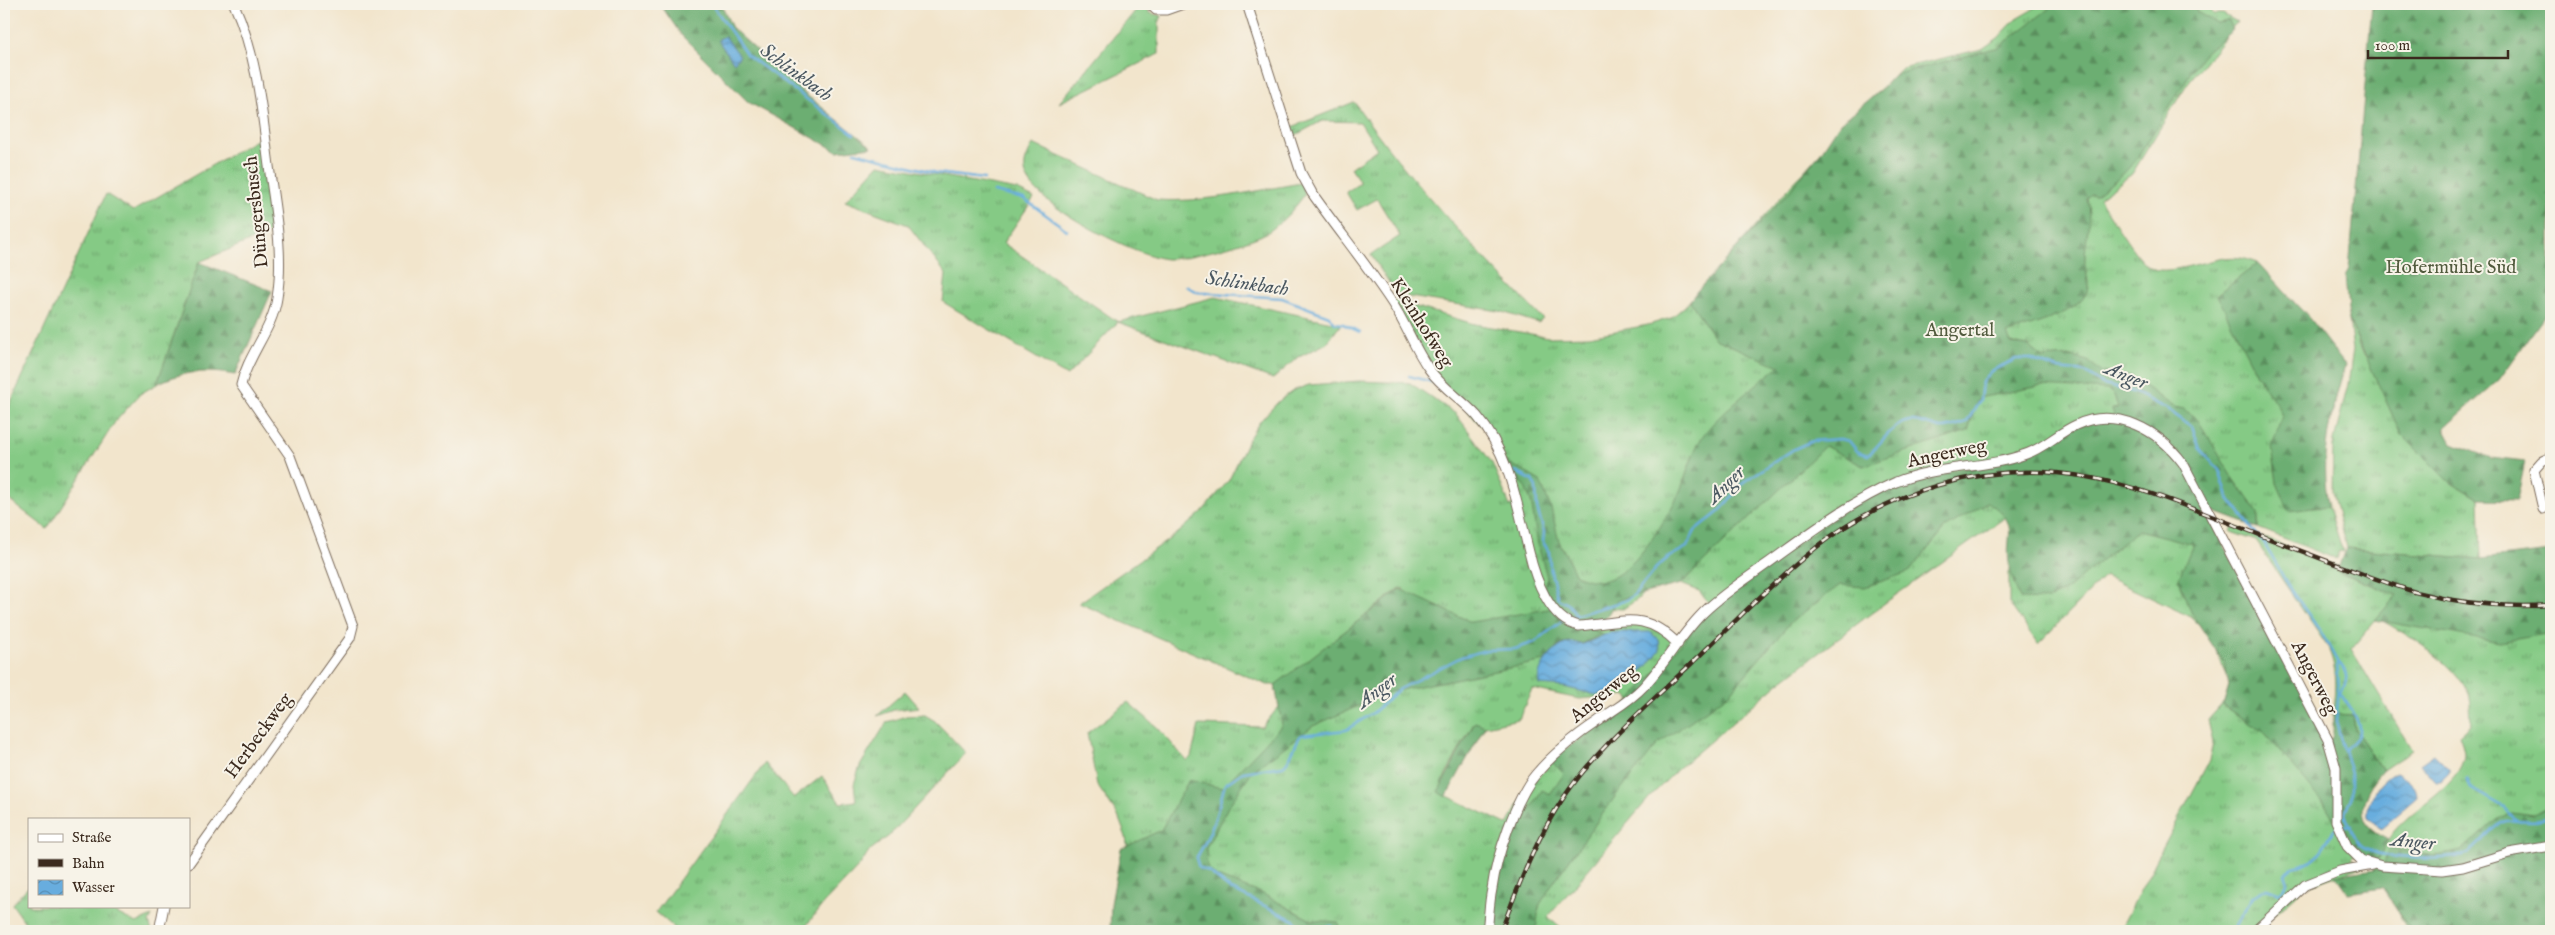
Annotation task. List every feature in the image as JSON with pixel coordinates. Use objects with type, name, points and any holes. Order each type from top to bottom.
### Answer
[{"type":"street","name":"Düngersbusch","points":[[234,4],[253,56],[281,252],[277,299],[272,322],[244,374],[242,385],[290,456],[353,626]]},
{"type":"street","points":[[1150,4],[1156,10],[1166,10],[1183,4]]},
{"type":"street","name":"Kleinhofweg","points":[[1247,4],[1301,174],[1312,193],[1392,304],[1432,374],[1447,391],[1476,414],[1488,430],[1501,455],[1516,498],[1539,586],[1559,616],[1568,624],[1579,626],[1646,621],[1657,625],[1678,644]]},
{"type":"street","name":"Angerweg","points":[[1487,931],[1496,869],[1515,812],[1526,788],[1536,774],[1562,750],[1644,686],[1699,617],[1718,600],[1806,535],[1867,496],[1899,481],[1929,472],[2025,455],[2077,425],[2097,419],[2113,419],[2150,431],[2165,442],[2183,463],[2279,644],[2334,756],[2336,821],[2352,854]]},
{"type":"street","points":[[2543,509],[2534,470],[2542,461],[2551,457]]},
{"type":"street","name":"Herbeckweg","points":[[190,862],[350,638],[353,626]]},
{"type":"street","points":[[2255,931],[2305,885],[2340,871],[2376,865],[2442,870],[2462,867],[2509,853],[2551,846]]},
{"type":"street","points":[[2340,871],[2352,854],[2361,860],[2376,865]]},
{"type":"street","points":[[159,931],[164,908]]},
{"type":"green space","points":[[660,4],[721,4],[732,28],[805,94],[872,147],[837,151],[748,102],[682,36]]},
{"type":"green space","points":[[1141,4],[1147,4],[1149,13],[1162,16],[1159,23],[1159,54],[1059,103]]},
{"type":"green space","name":"Angertal","points":[[2042,4],[2209,4],[2213,14],[2223,14],[2237,22],[2187,84],[2132,174],[2099,198],[2137,255],[2149,267],[2156,270],[2175,269],[2229,257],[2242,258],[2258,263],[2256,265],[2310,320],[2333,356],[2344,363],[2321,461],[2326,499],[2343,552],[2339,551],[2336,559],[2258,528],[2258,520],[2203,500],[2331,793],[2387,842],[2394,831],[2405,820],[2454,777],[2461,765],[2464,751],[2459,735],[2470,725],[2471,721],[2468,694],[2461,682],[2441,660],[2402,632],[2377,618],[2351,649],[2412,750],[2383,770],[2355,730],[2353,715],[2333,714],[2336,680],[2331,655],[2327,646],[2256,541],[2231,532],[2233,526],[2339,567],[2338,572],[2397,595],[2389,605],[2551,624],[2551,931],[2408,931],[2369,858],[2354,855],[2352,858],[2367,865],[2304,887],[2257,931],[2119,931],[2209,761],[2213,743],[2208,720],[2224,702],[2230,682],[2208,633],[2191,617],[2105,576],[2038,644],[2009,603],[2009,564],[2011,570],[2010,514],[1889,600],[1780,682],[1680,767],[1649,798],[1548,917],[1564,931],[1115,931],[1128,851],[1126,837],[1118,816],[1097,785],[1087,733],[1128,702],[1158,728],[1187,761],[1191,757],[1199,725],[1262,727],[1277,709],[1290,698],[1275,691],[1404,589],[1400,588],[1277,685],[1267,685],[1079,603],[1178,533],[1201,513],[1229,480],[1249,438],[1261,420],[1279,401],[1294,390],[1309,385],[1359,381],[1410,383],[1456,414],[1492,463],[1510,506],[1518,499],[1499,445],[1438,379],[1393,300],[1474,324],[1548,337],[1589,336],[1648,325],[1671,318],[1685,306],[1850,119],[1902,68],[1982,49],[1998,38],[2016,19]],"holes":[[[1673,560],[1688,577],[1681,584],[1699,591],[1709,604],[1676,637],[1635,621],[1569,623],[1602,608],[1623,609],[1638,599]],[[1532,689],[1579,699],[1625,695],[1634,702],[1552,762],[1527,789],[1508,825],[1439,792],[1446,774],[1474,723],[1485,726],[1519,719]]]},
{"type":"green space","points":[[2055,4],[2194,4],[2197,12],[2217,24],[2229,20],[2233,30],[2206,51],[2194,67],[2137,159],[2123,174],[2096,195],[2091,194],[2087,198],[2089,221],[2085,263],[2088,287],[2085,296],[2067,311],[2007,334],[2011,343],[2029,346],[2043,358],[2068,356],[2088,361],[2102,372],[2130,376],[2174,407],[2184,409],[2198,420],[2230,473],[2258,513],[2258,528],[2204,508],[2328,740],[2333,737],[2333,714],[2353,715],[2355,730],[2383,770],[2373,782],[2363,805],[2365,821],[2370,828],[2388,839],[2377,862],[2362,858],[2341,831],[2326,806],[2265,733],[2223,706],[2229,686],[2225,664],[2192,614],[2178,580],[2193,544],[2138,530],[2066,590],[2048,600],[2020,599],[2009,564],[2008,523],[2005,517],[1988,502],[1945,528],[1909,572],[1865,587],[1840,585],[1791,622],[1729,694],[1659,743],[1617,794],[1555,880],[1539,906],[1536,931],[1489,931],[1493,890],[1506,847],[1510,846],[1520,816],[1528,813],[1542,790],[1550,794],[1564,774],[1552,762],[1563,751],[1626,705],[1719,601],[1840,514],[1899,483],[2011,459],[2077,426],[2115,417],[2112,409],[2118,408],[2114,395],[2108,390],[2041,386],[1978,398],[1968,431],[1863,466],[1825,446],[1681,584],[1617,600],[1603,622],[1584,625],[1602,634],[1582,644],[1568,642],[1556,648],[1545,661],[1390,692],[1313,726],[1252,771],[1228,807],[1206,848],[1207,867],[1217,877],[1263,894],[1311,920],[1338,922],[1343,931],[1110,931],[1111,904],[1121,849],[1161,830],[1189,780],[1222,788],[1282,725],[1275,685],[1400,589],[1471,622],[1554,608],[1543,589],[1547,577],[1538,545],[1531,501],[1523,483],[1511,477],[1506,461],[1540,481],[1551,508],[1559,541],[1576,575],[1601,581],[1620,573],[1630,564],[1641,553],[1668,515],[1680,491],[1694,451],[1708,429],[1733,404],[1779,366],[1715,339],[1690,301],[1697,291],[1788,193],[1821,152],[1840,123],[1880,91],[1894,75],[1999,47]]},
{"type":"green space","name":"Hofermühle Süd","points":[[2372,4],[2551,4],[2551,307],[2499,380],[2444,428],[2452,443],[2491,458],[2525,462],[2517,500],[2479,499],[2446,479],[2401,434],[2349,320],[2345,276],[2349,269]]},
{"type":"green space","points":[[1354,102],[1420,187],[1543,319],[1538,323],[1499,311],[1397,295],[1371,255],[1400,236],[1377,199],[1357,210],[1346,192],[1360,183],[1351,167],[1377,149],[1360,122],[1322,121],[1290,138],[1287,129]]},
{"type":"green space","points":[[261,137],[274,231],[199,262],[157,384],[140,394],[115,422],[47,529],[4,496],[4,417],[106,194],[133,211]]},
{"type":"green space","points":[[1033,144],[1157,200],[1211,198],[1301,183],[1305,194],[1285,218],[1263,234],[1220,249],[1166,259],[1151,256],[1111,239],[1088,227],[1048,201],[1034,187],[1026,175],[1025,163]]},
{"type":"green space","points":[[879,164],[1017,190],[1034,198],[1003,243],[1118,322],[1067,376],[943,302],[946,274],[908,225],[845,201]]},
{"type":"green space","points":[[199,262],[272,291],[235,375],[196,372],[167,379],[157,384]]},
{"type":"green space","points":[[2258,263],[2308,317],[2345,365],[2331,417],[2325,452],[2326,488],[2329,506],[2289,511],[2277,483],[2272,446],[2282,416],[2257,375],[2217,295]]},
{"type":"green space","points":[[1215,297],[1341,324],[1327,343],[1297,358],[1273,379],[1118,322]]},
{"type":"green space","points":[[2349,320],[2364,355],[2446,479],[2479,499],[2481,559],[2346,548],[2332,492],[2333,445],[2348,384],[2353,349]]},
{"type":"green space","points":[[2346,548],[2481,559],[2551,551],[2551,633],[2500,642],[2375,620],[2397,595],[2337,571]]},
{"type":"green space","points":[[905,691],[919,707],[894,710],[877,716]]},
{"type":"green space","points":[[925,715],[935,721],[966,753],[889,836],[869,851],[860,865],[823,904],[802,931],[678,931],[656,912],[765,763],[794,798],[822,776],[840,803],[856,801],[854,784],[860,766],[887,722],[906,716]]},
{"type":"green space","points":[[1475,722],[1485,726],[1446,797],[1438,792]]},
{"type":"green space","points":[[2551,808],[2551,931],[2408,931],[2410,929],[2382,888],[2348,893],[2335,875],[2383,868],[2388,849],[2436,856],[2461,851],[2496,820],[2511,812],[2534,815]]},
{"type":"green space","points":[[28,887],[28,908],[107,908],[136,923],[152,916],[149,922],[152,931],[31,931],[12,904]]},
{"type":"water","points":[[725,36],[740,56],[734,63],[719,42],[719,39]]},
{"type":"water","points":[[1612,632],[1650,632],[1659,640],[1660,650],[1646,668],[1609,693],[1596,695],[1564,687],[1539,685],[1538,679],[1543,665],[1559,647],[1572,642],[1583,644]]},
{"type":"water","points":[[2434,754],[2449,769],[2449,773],[2441,781],[2435,781],[2420,764]]},
{"type":"water","points":[[2396,772],[2413,785],[2417,797],[2381,828],[2368,817],[2369,803],[2375,790],[2390,775]]},
{"type":"waterway","name":"Schlinkbach","points":[[712,4],[747,55],[854,134]]},
{"type":"waterway","name":"Schlinkbach","points":[[855,152],[937,173],[984,179]]},
{"type":"waterway","name":"Schlinkbach","points":[[994,192],[1024,199],[1067,230]]},
{"type":"waterway","name":"Schlinkbach","points":[[1186,286],[1197,292],[1282,298],[1329,316],[1335,323],[1343,324],[1360,332]]},
{"type":"waterway","name":"Anger","points":[[1567,618],[1624,601],[1634,595],[1656,568],[1669,557],[1687,547],[1695,531],[1720,511],[1745,481],[1794,449],[1812,441],[1840,439],[1849,441],[1858,452],[1868,455],[1890,432],[1904,422],[1914,421],[1940,428],[1967,422],[1980,400],[1982,382],[1991,371],[2016,359],[2030,359],[2058,369],[2085,372],[2104,385],[2133,392],[2167,409],[2192,427],[2200,449],[2219,470],[2228,497],[2265,545],[2288,585],[2322,634],[2337,661],[2339,689],[2336,722],[2351,774],[2351,798],[2345,813],[2359,844],[2366,849],[2393,856],[2427,859],[2457,857],[2471,851],[2501,823],[2513,820],[2535,821],[2551,816]]},
{"type":"waterway","name":"Schlinkbach","points":[[1409,376],[1436,383]]},
{"type":"waterway","name":"Schlinkbach","points":[[1494,451],[1500,464]]},
{"type":"waterway","name":"Schlinkbach","points":[[1513,471],[1532,480],[1536,488],[1537,508],[1544,532],[1543,542],[1549,552],[1550,568],[1558,599],[1568,604],[1576,614]]},
{"type":"waterway","name":"Anger","points":[[1302,931],[1294,920],[1230,889],[1209,872],[1199,868],[1196,858],[1210,832],[1225,784],[1243,772],[1283,766],[1286,764],[1301,735],[1346,730],[1374,712],[1399,689],[1461,657],[1486,650],[1515,649],[1535,642],[1562,621]]},
{"type":"waterway","name":"Anger","points":[[2338,662],[2346,674],[2345,685],[2341,694]]},
{"type":"waterway","name":"Anger","points":[[2339,691],[2353,712],[2359,730],[2356,739],[2344,750]]},
{"type":"waterway","points":[[2467,779],[2471,788],[2504,807],[2516,821]]},
{"type":"waterway","points":[[2232,931],[2253,896],[2267,888],[2280,893],[2288,883],[2285,874],[2289,869],[2308,862],[2320,852],[2334,831],[2343,826],[2351,825]]},
{"type":"waterway","name":"Anger","points":[[1316,931],[1331,926],[1339,931]]},
{"type":"railway","points":[[1501,931],[1529,862],[1545,829],[1564,797],[1592,761],[1640,711],[1759,598],[1830,537],[1882,507],[1938,485],[1997,474],[2027,472],[2077,475],[2136,489],[2174,502],[2338,565],[2415,592],[2449,600],[2483,604],[2516,606],[2551,605]]}]
